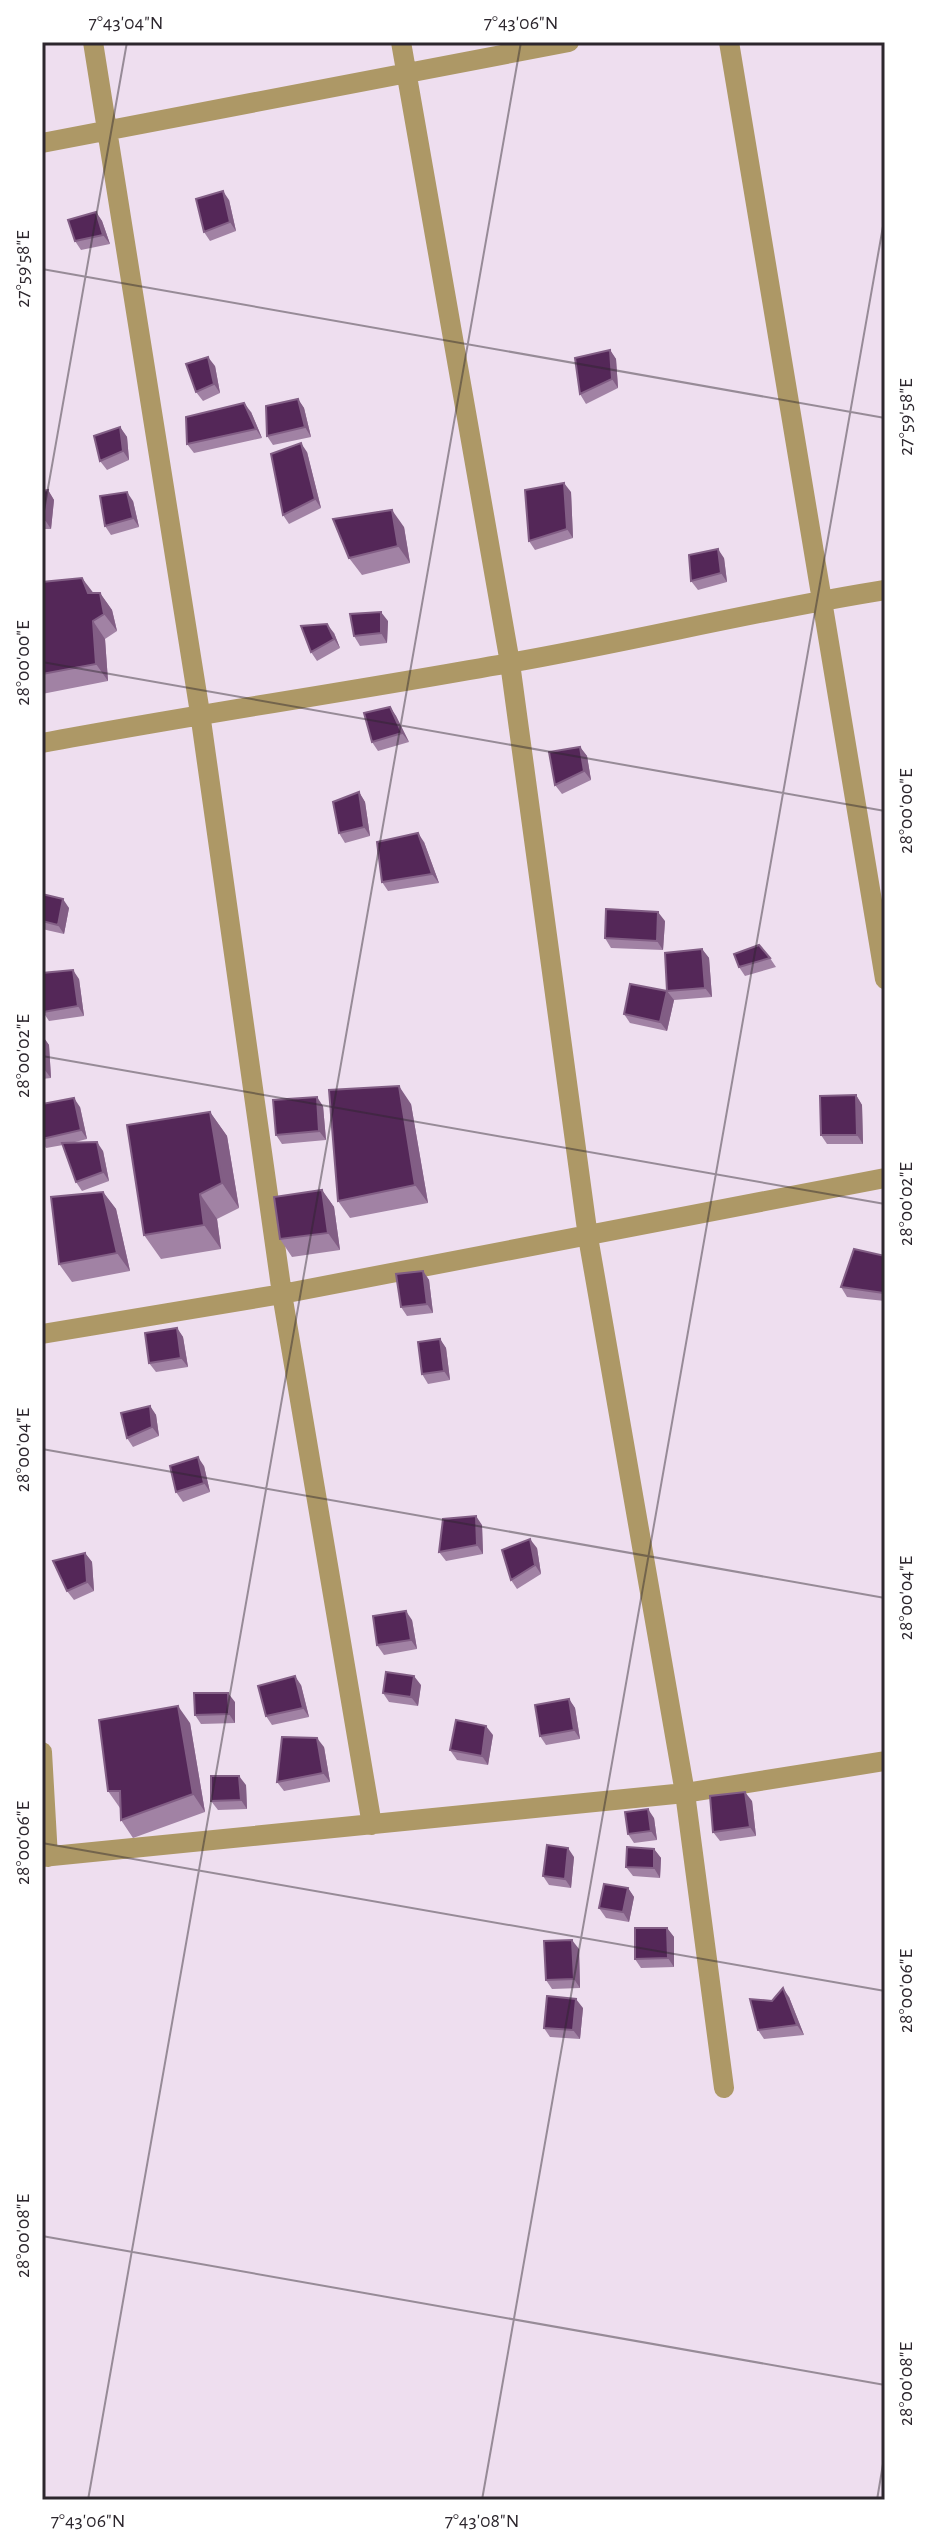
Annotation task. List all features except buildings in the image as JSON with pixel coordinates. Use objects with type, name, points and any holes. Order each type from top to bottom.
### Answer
[{"type":"street","points":[[93,42],[200,713],[282,1294],[372,1825]]},
{"type":"street","points":[[401,42],[510,663],[588,1237],[685,1793],[724,2088]]},
{"type":"street","points":[[42,143],[569,42]]},
{"type":"street","points":[[729,42],[885,979]]},
{"type":"street","points":[[42,743],[200,713],[510,663],[885,590]]},
{"type":"street","points":[[42,1334],[282,1294],[885,1178]]},
{"type":"street","points":[[42,1752],[45,1857],[685,1793],[885,1761]]}]
